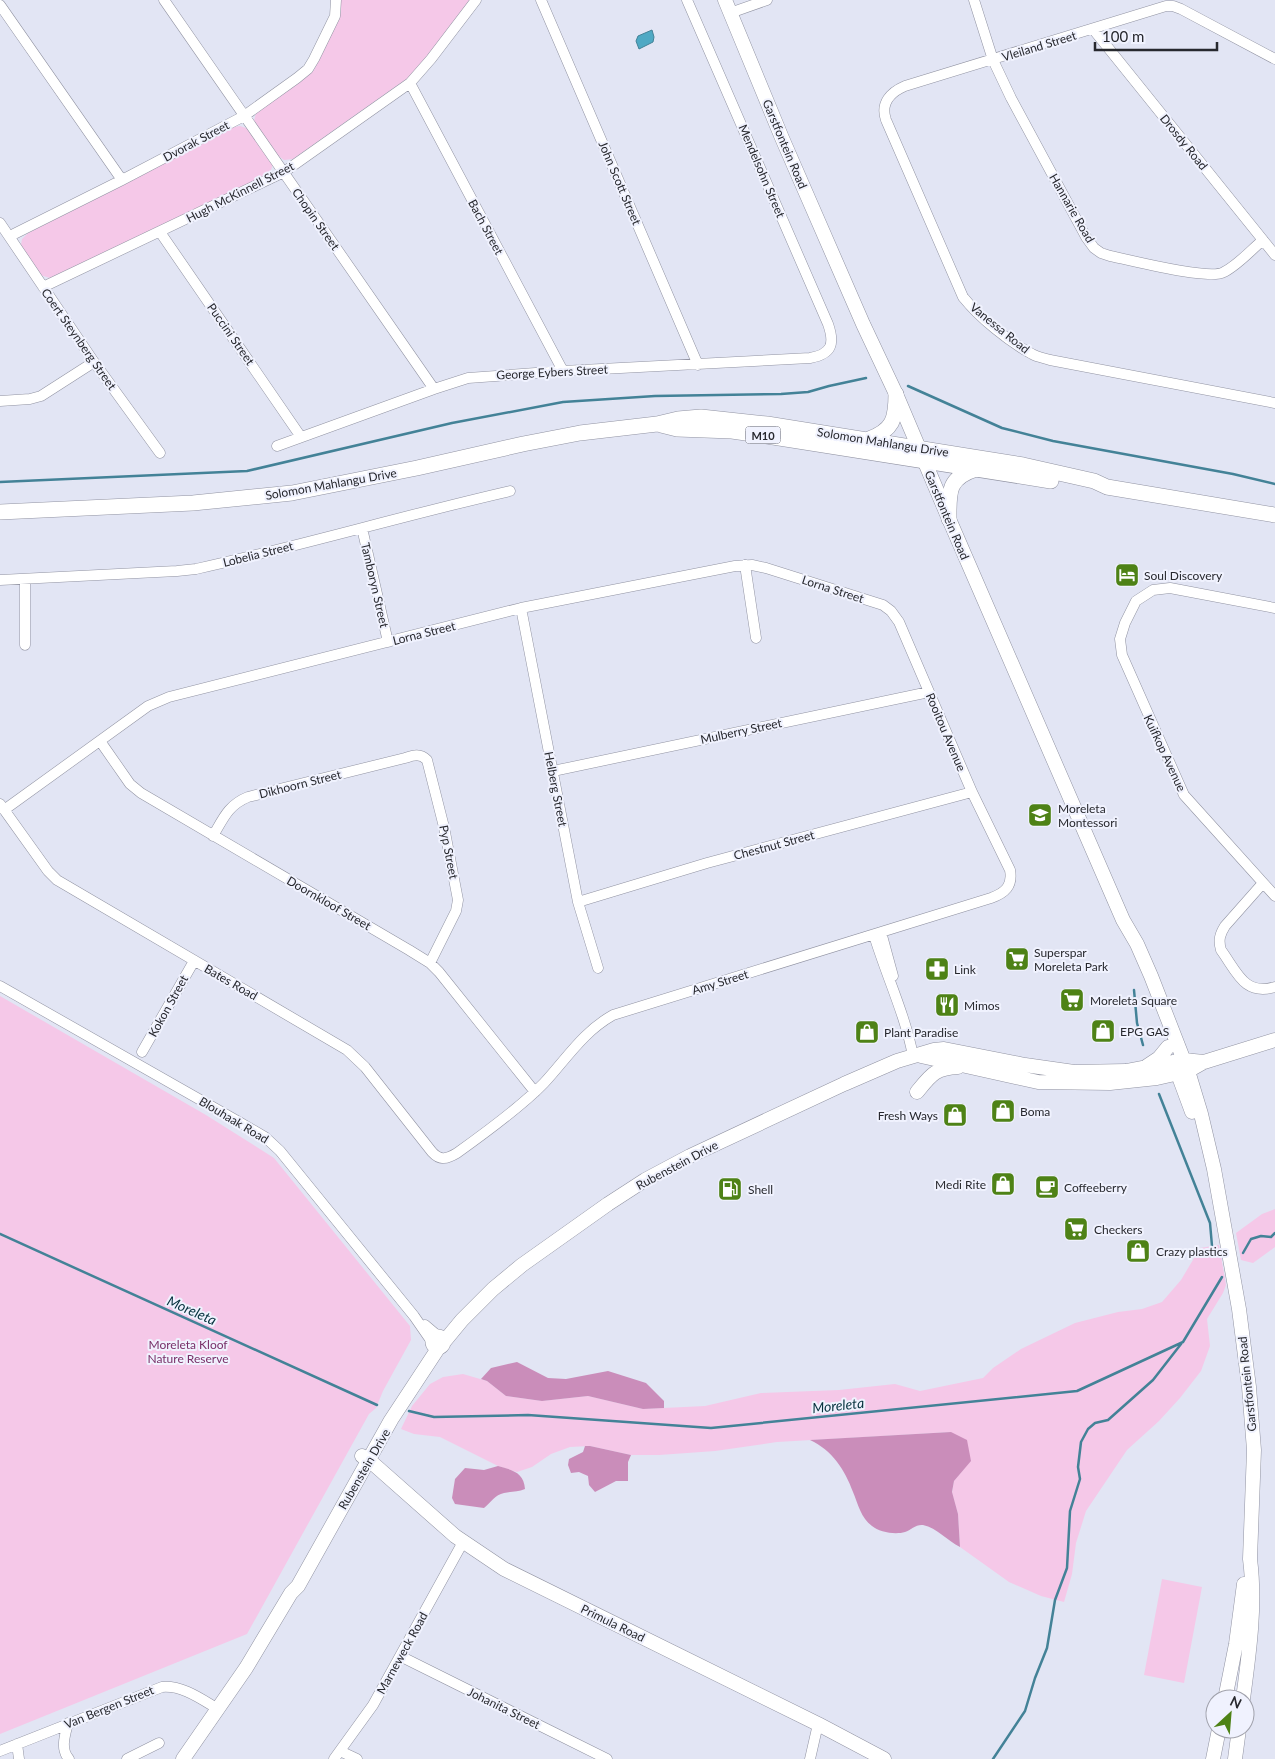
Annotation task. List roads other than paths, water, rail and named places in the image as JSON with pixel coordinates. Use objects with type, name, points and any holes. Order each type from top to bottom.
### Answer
[{"type":"main road","points":[[869,439],[883,434],[891,424],[896,410],[896,394]]},
{"type":"main road","name":"Solomon Mahlangu Drive","points":[[0,512],[193,503],[292,492],[408,470],[580,433],[701,417],[767,424],[869,439],[976,469],[1094,488],[1107,487],[1275,515]]},
{"type":"main road","name":"Solomon Mahlangu Drive","points":[[657,424],[677,429],[732,431],[1023,465],[1094,481],[1107,487]]},
{"type":"main road","points":[[948,519],[951,487],[959,476],[976,469]]},
{"type":"street","name":"Chopin Street","points":[[164,0],[434,389]]},
{"type":"street","name":"Dvorak Street","points":[[10,236],[244,116],[297,78],[308,69],[314,59],[335,16],[336,0]]},
{"type":"street","name":"Hugh McKinnell Street","points":[[43,287],[284,172],[410,83],[476,0]]},
{"type":"street","name":"John Scott Street","points":[[541,0],[698,365]]},
{"type":"street","name":"Mendelsohn Street","points":[[687,0],[828,324],[832,344]]},
{"type":"street","points":[[727,6],[767,0]]},
{"type":"street","name":"Hannarie Road","points":[[974,0],[993,60],[1011,98],[1086,237],[1094,248],[1102,253],[1184,271],[1214,275],[1225,272],[1262,240]]},
{"type":"street","points":[[0,5],[122,180]]},
{"type":"street","name":"Garstfontein Road","points":[[727,6],[782,138],[863,324],[896,394],[948,519],[1123,920],[1137,944],[1151,976],[1181,1067],[1193,1116],[1222,1211],[1239,1309],[1249,1387],[1254,1450],[1250,1559],[1252,1574],[1251,1616],[1244,1689]]},
{"type":"street","name":"Vleiland Street","points":[[885,102],[892,93],[905,86],[1158,8],[1173,6],[1275,59]]},
{"type":"street","name":"Drosdy Road","points":[[1093,29],[1275,256]]},
{"type":"street","name":"Bach Street","points":[[410,83],[563,371]]},
{"type":"street","name":"Vanessa Road","points":[[885,102],[884,116],[963,297],[973,309],[1002,333],[1033,355],[1050,360],[1275,403]]},
{"type":"street","name":"Coert Steynberg Street","points":[[0,223],[94,362],[160,453]]},
{"type":"street","name":"Puccini Street","points":[[160,232],[301,437]]},
{"type":"street","name":"George Eybers Street","points":[[278,446],[434,389],[476,377],[810,358],[823,354],[832,344]]},
{"type":"street","points":[[0,401],[42,396],[94,362]]},
{"type":"street","name":"Lobelia Street","points":[[0,580],[196,569],[443,506],[510,491]]},
{"type":"street","name":"Tamboryn Street","points":[[362,528],[388,642]]},
{"type":"street","points":[[745,565],[756,638]]},
{"type":"street","name":"Lorna Street","points":[[2,807],[148,706],[169,697],[521,608],[745,565],[756,565],[874,602]]},
{"type":"street","points":[[25,579],[25,645]]},
{"type":"street","name":"Kuifkop Avenue","points":[[1275,608],[1170,588],[1153,590],[1136,601],[1128,615],[1120,640],[1122,655],[1184,794],[1275,896]]},
{"type":"street","name":"Rooitou Avenue","points":[[874,602],[886,606],[894,614],[972,792],[1010,870]]},
{"type":"street","name":"Helberg Street","points":[[521,608],[578,902],[598,968]]},
{"type":"street","name":"Mulberry Street","points":[[553,771],[929,692]]},
{"type":"street","name":"Doornkloof Street","points":[[100,741],[130,784],[140,793],[430,964],[439,972],[534,1092]]},
{"type":"street","name":"Pyp Street","points":[[405,758],[420,755],[427,760],[444,827],[458,900],[456,911],[430,964]]},
{"type":"street","name":"Dikhoorn Street","points":[[213,836],[227,812],[237,801],[405,758]]},
{"type":"street","name":"Chestnut Street","points":[[578,902],[707,863],[972,792]]},
{"type":"street","name":"Bates Road","points":[[2,807],[48,871],[57,880],[347,1050],[365,1067],[436,1156],[442,1159],[457,1153]]},
{"type":"street","name":"Amy Street","points":[[457,1153],[534,1092],[588,1032],[613,1015],[878,934],[1001,894],[1009,886],[1010,870]]},
{"type":"street","points":[[1263,883],[1225,926],[1221,933],[1219,944],[1248,986],[1261,990],[1275,987]]},
{"type":"street","name":"Garstfontein Road","points":[[1123,920],[1126,934],[1144,977],[1168,1047],[1181,1067]]},
{"type":"street","points":[[878,934],[883,964],[892,984],[917,1056],[1026,1080],[1048,1083],[1110,1083],[1157,1078],[1181,1067],[1204,1062],[1275,1040]]},
{"type":"street","name":"Kokon Street","points":[[142,1052],[194,961]]},
{"type":"street","name":"Blouhaak Road","points":[[0,986],[233,1118],[269,1141],[314,1191],[414,1316],[438,1341]]},
{"type":"street","points":[[1144,1068],[1159,1058],[1168,1047]]},
{"type":"street","name":"Rubenstein Drive","points":[[182,1759],[246,1668],[291,1593],[298,1586],[365,1458],[404,1400],[438,1341],[493,1289],[522,1265],[593,1214],[645,1180],[690,1156],[844,1084],[934,1050],[944,1049],[1068,1072],[1105,1072],[1181,1067]]},
{"type":"street","points":[[917,1092],[931,1075],[939,1070],[972,1067]]},
{"type":"street","name":"Primula Road","points":[[365,1458],[463,1542],[490,1561],[818,1724],[884,1759]]},
{"type":"street","name":"Marneweck Road","points":[[337,1755],[373,1705],[463,1542]]},
{"type":"street","name":"Garstfontein Road","points":[[1227,1689],[1236,1644],[1245,1573],[1250,1559]]},
{"type":"street","name":"Johanita Street","points":[[400,1656],[607,1759]]},
{"type":"street","name":"Van Bergen Street","points":[[0,1751],[162,1687],[168,1686],[182,1690],[218,1709]]},
{"type":"street","points":[[68,1723],[64,1742],[65,1754],[69,1759]]},
{"type":"street","points":[[810,1759],[818,1724]]},
{"type":"street","points":[[1213,1759],[1217,1739]]},
{"type":"street","points":[[1235,1759],[1238,1739]]},
{"type":"street","points":[[127,1759],[159,1743]]},
{"type":"street","points":[[17,1744],[19,1759]]},
{"type":"street","points":[[337,1755],[357,1759]]},
{"type":"water","points":[[652,30],[653,42],[639,49],[636,41],[638,36]]},
{"type":"waterway","points":[[0,482],[247,471],[452,423],[563,402],[655,396],[808,392],[866,378]]},
{"type":"waterway","points":[[908,386],[1002,428],[1053,441],[1233,474],[1275,484]]},
{"type":"waterway","points":[[1134,990],[1137,1023],[1143,1045]]},
{"type":"waterway","points":[[1159,1094],[1210,1223],[1212,1246]]},
{"type":"waterway","name":"Moreleta","points":[[1243,1253],[1251,1239],[1261,1236],[1271,1237],[1275,1233]]},
{"type":"waterway","name":"Moreleta","points":[[0,1234],[377,1405]]},
{"type":"waterway","name":"Moreleta","points":[[409,1411],[434,1417],[528,1415],[711,1428],[1077,1391],[1183,1342],[1222,1277]]},
{"type":"waterway","points":[[993,1759],[1025,1711],[1047,1648],[1055,1600],[1067,1568],[1070,1511],[1080,1479],[1078,1467],[1081,1442],[1088,1429],[1095,1423],[1108,1420],[1153,1380],[1181,1344]]},
{"type":"place","name":"Soul Discovery","points":[[1127,575]]},
{"type":"place","name":"Moreleta Montessori","points":[[1040,815]]},
{"type":"place","name":"Superspar Moreleta Park","points":[[1017,959]]},
{"type":"place","name":"Link","points":[[937,969]]},
{"type":"place","name":"Moreleta Square","points":[[1072,1000]]},
{"type":"place","name":"Mimos","points":[[947,1005]]},
{"type":"place","name":"EPG GAS","points":[[1103,1031]]},
{"type":"place","name":"Plant Paradise","points":[[867,1032]]},
{"type":"place","name":"Boma","points":[[1003,1111]]},
{"type":"place","name":"Fresh Ways","points":[[955,1115]]},
{"type":"place","name":"Medi Rite","points":[[1003,1184]]},
{"type":"place","name":"Coffeeberry","points":[[1047,1187]]},
{"type":"place","name":"Shell","points":[[730,1189]]},
{"type":"place","name":"Checkers","points":[[1076,1229]]},
{"type":"place","name":"Crazy plastics","points":[[1138,1251]]},
{"type":"park label","name":"Moreleta Kloof Nature Reserve","points":[[188,1351]]}]
